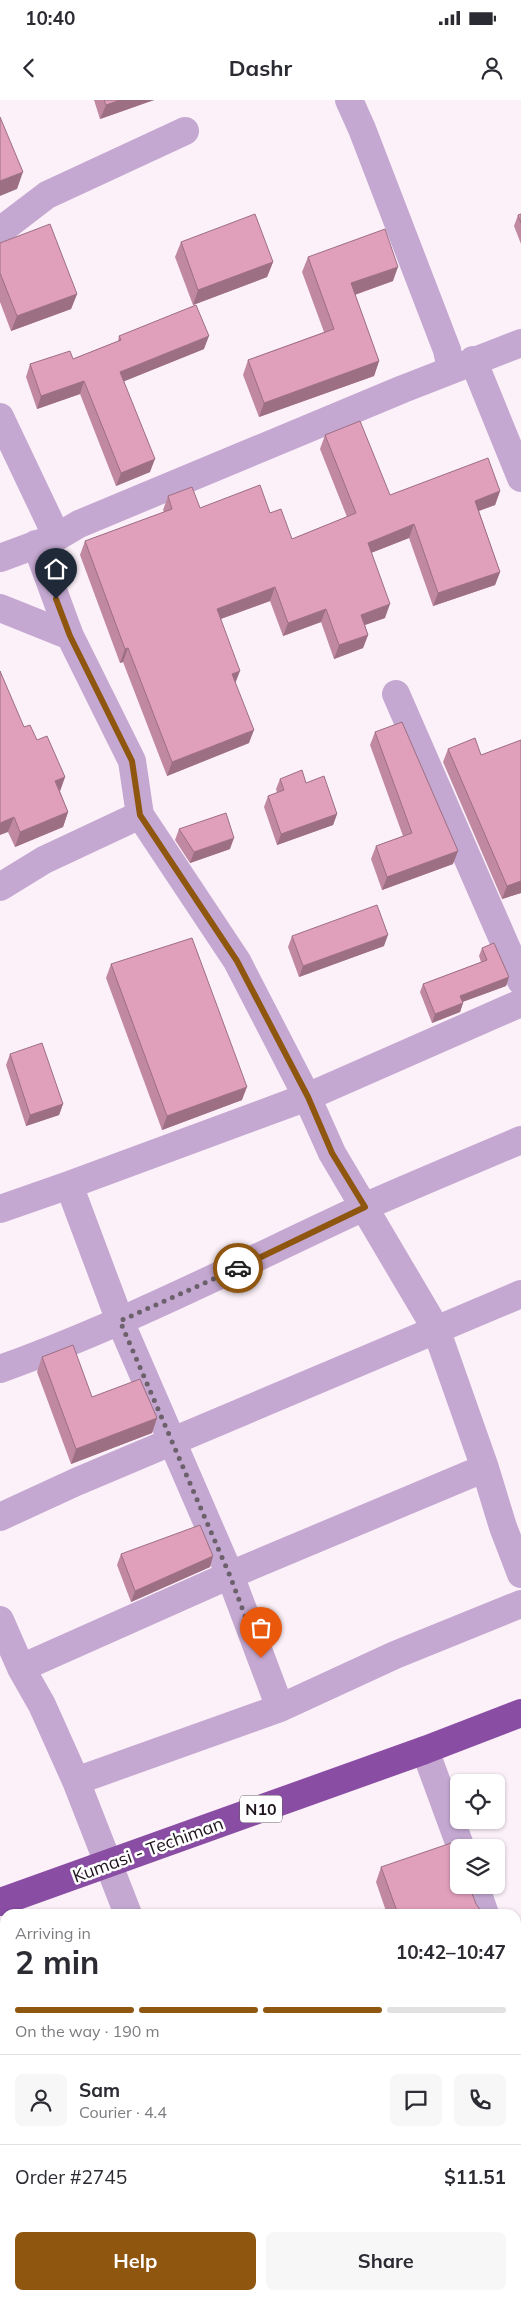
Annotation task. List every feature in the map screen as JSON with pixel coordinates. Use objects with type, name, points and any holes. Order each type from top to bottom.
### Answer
[{"type":"highway","name":"Kumasi - Techiman","points":[[0,1902],[425,1750],[521,1713]]},
{"type":"street","points":[[348,100],[362,129],[440,331],[462,364],[521,478]]},
{"type":"street","points":[[0,231],[46,195],[185,131]]},
{"type":"street","points":[[0,558],[46,541],[79,524],[462,364],[521,343]]},
{"type":"street","points":[[0,417],[46,541],[70,636],[132,761],[140,815],[237,961],[308,1097],[332,1153],[436,1329],[485,1468],[503,1527],[521,1574]]},
{"type":"street","points":[[0,608],[70,636]]},
{"type":"street","points":[[396,694],[521,980]]},
{"type":"street","points":[[0,887],[44,860],[140,815]]},
{"type":"street","points":[[0,1209],[69,1186],[308,1097],[521,1003]]},
{"type":"street","points":[[0,1369],[120,1321],[218,1278],[365,1207],[521,1140]]},
{"type":"street","points":[[69,1186],[120,1321],[230,1576],[280,1708]]},
{"type":"street","points":[[0,1517],[172,1441],[521,1294]]},
{"type":"street","points":[[21,1668],[230,1576],[485,1468]]},
{"type":"street","points":[[76,1781],[280,1708],[394,1655],[521,1604]]},
{"type":"street","points":[[0,1620],[21,1668],[42,1705],[76,1781],[126,1909]]},
{"type":"street","points":[[425,1750],[458,1839]]},
{"type":"street","points":[[478,1894],[483,1909]]},
{"type":"building","points":[[104,100],[120,100],[106,105]]},
{"type":"building","points":[[0,117],[23,172],[0,181]]},
{"type":"building","points":[[255,214],[273,262],[198,290],[181,242]]},
{"type":"building","points":[[50,224],[77,294],[17,316],[0,273],[0,243]]},
{"type":"building","points":[[385,229],[398,267],[351,283],[379,361],[264,403],[248,360],[334,329],[308,257]]},
{"type":"building","points":[[196,305],[209,336],[120,372],[155,459],[121,473],[84,381],[41,396],[30,364],[70,351],[73,359],[121,340],[119,336]]},
{"type":"building","points":[[360,421],[390,495],[488,458],[500,491],[475,501],[500,572],[438,593],[414,524],[368,543],[390,604],[361,615],[368,635],[339,645],[326,609],[288,623],[275,587],[217,609],[240,671],[232,674],[254,730],[172,762],[128,648],[125,649],[85,541],[172,509],[168,496],[192,487],[200,508],[260,485],[270,513],[281,509],[292,539],[356,513],[325,435]]},
{"type":"building","points":[[0,671],[24,727],[30,725],[37,740],[47,736],[65,777],[55,781],[68,812],[20,832],[14,817],[0,823]]},
{"type":"building","points":[[402,722],[458,851],[387,877],[376,846],[412,833],[375,732]]},
{"type":"building","points":[[475,738],[481,755],[521,740],[521,881],[507,886],[448,749]]},
{"type":"building","points":[[302,770],[306,783],[324,776],[337,814],[281,834],[268,796],[284,790],[280,779]]},
{"type":"building","points":[[226,813],[234,838],[194,852],[179,829]]},
{"type":"building","points":[[377,905],[388,935],[303,966],[292,936]]},
{"type":"building","points":[[192,938],[247,1087],[167,1116],[111,964]]},
{"type":"building","points":[[494,943],[509,977],[460,996],[463,1003],[435,1014],[423,984],[487,960],[482,948]]},
{"type":"building","points":[[42,1043],[63,1104],[30,1115],[10,1054]]},
{"type":"building","points":[[73,1345],[92,1397],[140,1379],[157,1418],[76,1449],[42,1357]]},
{"type":"building","points":[[200,1525],[213,1556],[135,1591],[121,1554]]},
{"type":"building","points":[[450,1843],[450,1894],[472,1894],[480,1909],[396,1909],[381,1867]]},
{"type":"way so far","points":[[238,1268],[120,1321],[230,1576],[261,1658]]},
{"type":"route","points":[[56,599],[70,636],[132,761],[140,815],[237,961],[308,1097],[332,1153],[365,1207],[238,1268]]}]
